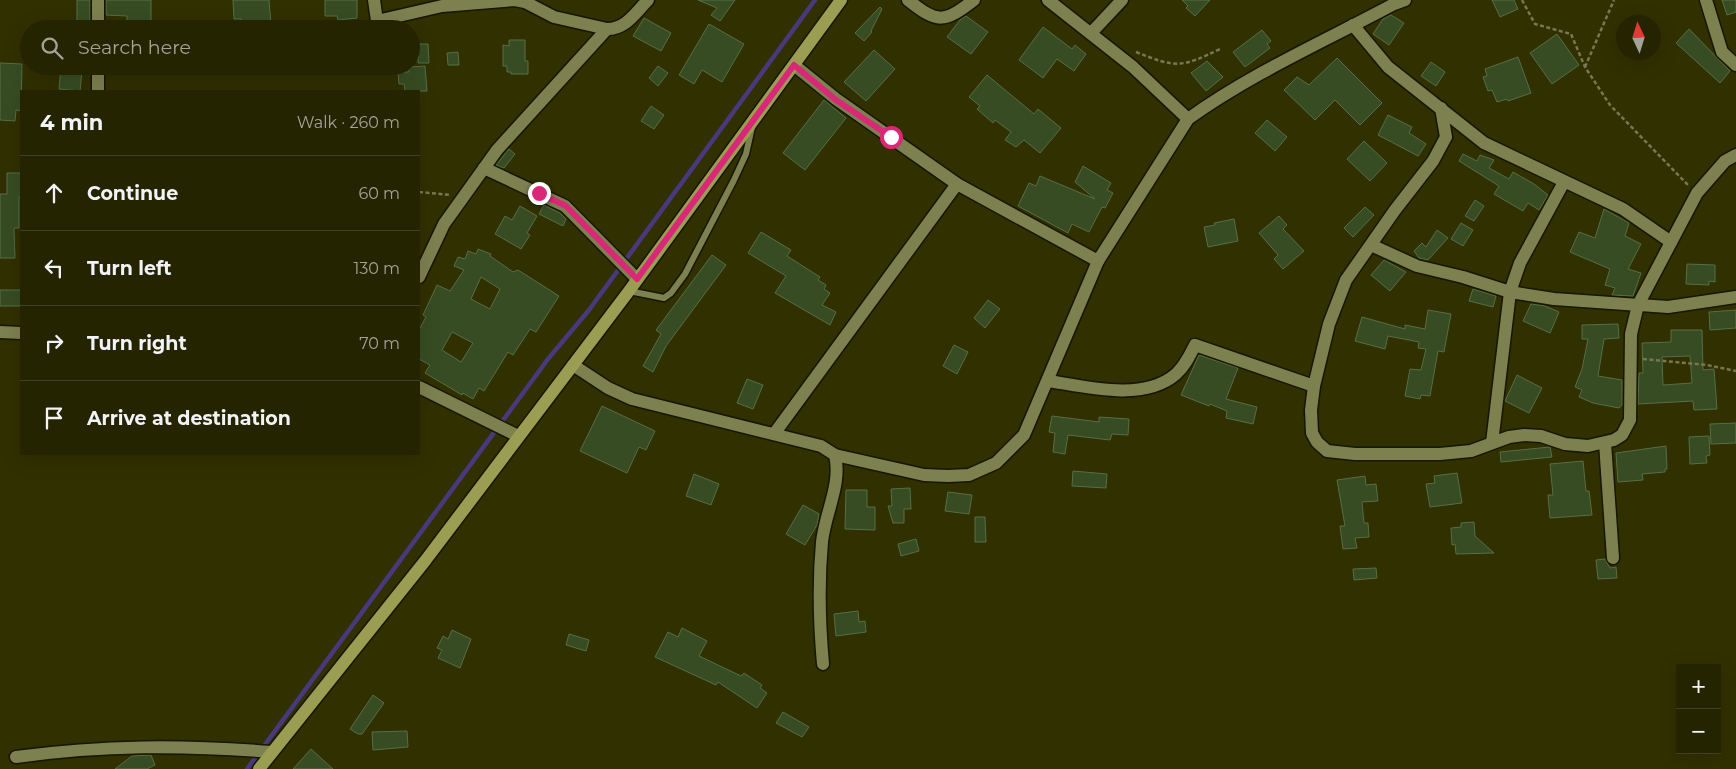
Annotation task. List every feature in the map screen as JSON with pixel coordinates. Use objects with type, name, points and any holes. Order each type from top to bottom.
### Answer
[{"type":"main road","points":[[259,769],[425,561],[629,291],[841,0]]},
{"type":"street","points":[[98,0],[98,20]]},
{"type":"street","points":[[374,0],[375,20]]},
{"type":"street","points":[[393,20],[442,6],[515,0],[525,2],[554,17],[607,30],[622,27],[648,0]]},
{"type":"street","points":[[908,0],[932,17],[942,19],[956,13],[974,0]]},
{"type":"street","points":[[1048,0],[1134,66],[1188,118]]},
{"type":"street","points":[[1092,32],[1122,0]]},
{"type":"street","points":[[573,365],[608,388],[632,399],[821,446],[835,456],[924,475],[969,475],[996,463],[1024,435],[1049,382],[1098,261],[1188,118],[1211,102],[1394,4],[1405,0]]},
{"type":"street","points":[[1706,0],[1722,52],[1736,64]]},
{"type":"street","points":[[1353,26],[1388,67],[1484,143],[1623,209],[1671,242]]},
{"type":"street","points":[[420,275],[444,224],[497,150],[607,30]]},
{"type":"street","points":[[794,65],[836,100],[957,184],[1098,261]]},
{"type":"street","points":[[98,75],[98,90]]},
{"type":"street","points":[[1441,108],[1446,137],[1433,161],[1346,280],[1329,324],[1314,386],[1312,433],[1317,442],[1327,450],[1355,454],[1440,454],[1471,451],[1524,434],[1541,436],[1565,444],[1588,446],[1605,443],[1622,435],[1630,420],[1631,334],[1638,305],[1697,193],[1725,161],[1736,155]]},
{"type":"street","points":[[484,168],[566,206],[637,279]]},
{"type":"street","points":[[1492,443],[1510,292],[1520,263],[1564,182]]},
{"type":"street","points":[[774,434],[788,418],[957,184]]},
{"type":"street","points":[[1371,245],[1417,266],[1463,277],[1510,292],[1554,299],[1668,307],[1736,297]]},
{"type":"street","points":[[0,332],[20,333]]},
{"type":"street","points":[[1049,382],[1116,391],[1135,390],[1175,375],[1185,364],[1195,345],[1314,386]]},
{"type":"street","points":[[420,387],[518,436]]},
{"type":"street","points":[[788,418],[793,439]]},
{"type":"street","points":[[1605,443],[1614,558]]},
{"type":"street","points":[[823,664],[818,600],[822,539],[837,475],[835,456]]},
{"type":"street","points":[[16,757],[77,749],[145,746],[272,752]]},
{"type":"lane","points":[[629,291],[664,298],[671,294],[696,254],[742,163],[753,121]]},
{"type":"path","points":[[1522,0],[1535,24],[1571,34],[1585,67],[1610,105],[1664,163],[1697,193]]},
{"type":"path","points":[[1585,67],[1614,0]]},
{"type":"path","points":[[1135,52],[1172,65],[1184,65],[1220,49]]},
{"type":"path","points":[[420,192],[465,196]]},
{"type":"path","points":[[1630,353],[1646,360],[1707,365],[1736,371]]},
{"type":"building","points":[[77,0],[90,0],[90,20],[77,20]]},
{"type":"building","points":[[106,0],[151,0],[151,20],[127,20],[127,16],[106,15]]},
{"type":"building","points":[[233,0],[269,0],[271,20],[234,19]]},
{"type":"building","points":[[325,0],[357,0],[357,18],[338,20],[337,16],[325,16]]},
{"type":"building","points":[[698,0],[735,0],[720,21],[711,15],[717,8]]},
{"type":"building","points":[[1182,0],[1210,0],[1195,16],[1186,8],[1188,6]]},
{"type":"building","points":[[1492,0],[1514,0],[1518,9],[1500,17]]},
{"type":"building","points":[[1722,0],[1736,0],[1736,12],[1727,15]]},
{"type":"building","points":[[880,7],[882,9],[872,32],[864,41],[855,33]]},
{"type":"building","points":[[1391,15],[1404,23],[1389,45],[1373,34],[1383,19]]},
{"type":"building","points":[[966,16],[988,32],[971,54],[947,37],[960,20]]},
{"type":"building","points":[[644,18],[671,33],[661,51],[633,36]]},
{"type":"building","points":[[709,24],[744,44],[722,82],[702,70],[694,84],[679,75]]},
{"type":"building","points":[[1043,27],[1072,49],[1075,45],[1086,54],[1074,71],[1057,59],[1043,78],[1019,60]]},
{"type":"building","points":[[1689,29],[1730,71],[1720,83],[1676,43]]},
{"type":"building","points":[[1262,30],[1271,41],[1267,44],[1270,48],[1245,67],[1233,52]]},
{"type":"building","points":[[1557,34],[1579,65],[1552,84],[1530,53]]},
{"type":"building","points":[[509,40],[525,40],[525,61],[528,61],[528,74],[511,74],[511,72],[507,72],[507,66],[503,66],[503,45],[509,46]]},
{"type":"building","points":[[420,44],[428,44],[429,63],[420,63]]},
{"type":"building","points":[[874,50],[895,69],[866,101],[844,82]]},
{"type":"building","points":[[458,52],[459,65],[448,65],[447,53]]},
{"type":"building","points":[[1518,57],[1531,93],[1508,101],[1507,99],[1497,102],[1492,90],[1488,91],[1483,77],[1487,76],[1485,69]]},
{"type":"building","points":[[1337,58],[1382,103],[1360,125],[1335,100],[1315,120],[1284,90],[1297,77],[1309,85]]},
{"type":"building","points":[[1207,61],[1223,77],[1206,91],[1191,73]]},
{"type":"building","points":[[1431,62],[1445,72],[1436,86],[1421,76]]},
{"type":"building","points":[[0,63],[20,64],[20,75],[22,75],[20,111],[16,110],[15,121],[0,120]]},
{"type":"building","points":[[420,66],[425,66],[427,91],[405,90],[404,84],[399,84],[398,75],[420,75]]},
{"type":"building","points":[[658,66],[668,73],[658,86],[649,78]]},
{"type":"building","points":[[60,75],[82,75],[80,90],[59,89]]},
{"type":"building","points":[[987,75],[1034,114],[1038,109],[1061,128],[1040,153],[1024,140],[1016,147],[1005,140],[1011,132],[995,120],[993,123],[977,109],[980,106],[969,97]]},
{"type":"building","points":[[824,100],[846,118],[805,170],[783,153]]},
{"type":"building","points":[[651,106],[664,115],[654,129],[641,121]]},
{"type":"building","points":[[1388,115],[1412,127],[1409,133],[1426,144],[1418,156],[1378,135]]},
{"type":"building","points":[[1267,120],[1287,137],[1275,151],[1255,133]]},
{"type":"building","points":[[1364,141],[1387,163],[1370,181],[1347,159]]},
{"type":"building","points":[[509,149],[515,154],[504,168],[496,165]]},
{"type":"building","points":[[1463,154],[1477,161],[1480,155],[1494,160],[1489,168],[1509,179],[1513,172],[1534,184],[1548,195],[1539,210],[1528,203],[1523,211],[1494,194],[1499,186],[1459,161]]},
{"type":"building","points":[[1083,166],[1111,183],[1107,190],[1113,193],[1105,208],[1102,207],[1089,232],[1072,224],[1068,233],[1018,206],[1029,183],[1036,186],[1040,176],[1095,199],[1075,182]]},
{"type":"building","points":[[7,173],[20,173],[19,228],[14,228],[15,258],[0,258],[0,194],[7,194]]},
{"type":"building","points":[[1475,200],[1484,206],[1474,221],[1465,216]]},
{"type":"building","points":[[544,205],[560,213],[566,219],[563,226],[539,214]]},
{"type":"building","points":[[520,206],[537,216],[527,233],[530,235],[521,249],[495,234],[505,216],[512,220]]},
{"type":"building","points":[[1365,207],[1374,215],[1353,237],[1344,228]]},
{"type":"building","points":[[1604,209],[1629,223],[1625,236],[1641,244],[1628,269],[1641,273],[1633,296],[1612,295],[1615,288],[1605,285],[1610,269],[1570,252],[1579,232],[1595,238]]},
{"type":"building","points":[[1279,216],[1287,225],[1283,229],[1304,251],[1283,269],[1274,259],[1278,255],[1259,233]]},
{"type":"building","points":[[1234,219],[1238,241],[1208,247],[1204,227]]},
{"type":"building","points":[[1461,223],[1473,230],[1463,246],[1451,239]]},
{"type":"building","points":[[1437,230],[1448,238],[1428,260],[1419,258],[1414,251],[1422,243],[1426,247]]},
{"type":"building","points":[[761,232],[791,250],[787,256],[820,277],[818,280],[826,285],[824,289],[830,293],[822,305],[836,312],[830,325],[775,293],[786,276],[748,253]]},
{"type":"building","points":[[478,249],[491,254],[490,256],[513,272],[518,270],[559,296],[536,332],[530,329],[513,355],[508,352],[484,391],[479,388],[473,399],[463,393],[462,395],[425,373],[430,365],[420,360],[420,328],[426,317],[423,315],[437,285],[450,291],[464,270],[454,266],[458,257],[465,259],[468,251],[476,254]],"holes":[[[481,277],[500,289],[490,309],[471,299]],[[452,332],[473,343],[461,362],[442,350]]]},
{"type":"building","points":[[712,255],[726,265],[666,346],[653,372],[643,366],[661,334],[656,330]]},
{"type":"building","points":[[1384,260],[1406,272],[1390,291],[1371,275]]},
{"type":"building","points":[[1687,264],[1715,265],[1715,282],[1709,281],[1709,285],[1686,284]]},
{"type":"building","points":[[1473,289],[1496,296],[1493,307],[1469,301]]},
{"type":"building","points":[[0,290],[20,290],[20,306],[0,306]]},
{"type":"building","points":[[988,300],[1000,309],[985,328],[974,318]]},
{"type":"building","points":[[1531,304],[1545,306],[1559,312],[1550,333],[1523,321]]},
{"type":"building","points":[[1428,310],[1451,314],[1444,352],[1438,351],[1430,396],[1421,395],[1420,399],[1405,396],[1410,369],[1421,370],[1426,349],[1418,348],[1419,342],[1388,336],[1385,349],[1355,341],[1362,317],[1405,329],[1405,325],[1425,329]]},
{"type":"building","points":[[1736,310],[1736,328],[1710,330],[1709,312]]},
{"type":"building","points":[[1618,324],[1619,338],[1604,339],[1598,376],[1622,380],[1622,405],[1619,408],[1593,403],[1579,397],[1582,390],[1575,387],[1582,369],[1588,339],[1582,339],[1582,325]]},
{"type":"building","points":[[1671,330],[1702,330],[1703,370],[1714,369],[1717,409],[1694,410],[1693,401],[1638,404],[1639,373],[1643,373],[1642,343],[1671,342]],"holes":[[[1690,356],[1692,383],[1663,385],[1662,357]]]},
{"type":"building","points":[[954,345],[968,352],[957,374],[943,366]]},
{"type":"building","points":[[1199,355],[1238,368],[1226,399],[1257,407],[1253,424],[1226,418],[1227,411],[1181,395]]},
{"type":"building","points":[[1517,375],[1542,388],[1529,413],[1505,401]]},
{"type":"building","points":[[747,379],[763,385],[753,409],[737,403]]},
{"type":"building","points":[[602,406],[655,431],[646,450],[639,447],[627,473],[580,451]]},
{"type":"building","points":[[1052,416],[1099,422],[1099,417],[1129,419],[1128,435],[1112,434],[1110,440],[1068,435],[1065,454],[1053,452],[1055,433],[1049,432]]},
{"type":"building","points":[[1736,423],[1736,443],[1711,444],[1710,424]]},
{"type":"building","points":[[1709,436],[1710,455],[1706,456],[1707,463],[1690,464],[1689,437]]},
{"type":"building","points":[[1666,446],[1667,469],[1665,469],[1665,472],[1642,474],[1643,480],[1618,482],[1616,453]]},
{"type":"building","points":[[1550,447],[1552,457],[1501,462],[1500,452]]},
{"type":"building","points":[[1583,461],[1586,491],[1589,491],[1592,515],[1550,518],[1548,495],[1553,495],[1550,464]]},
{"type":"building","points":[[1073,471],[1107,474],[1106,488],[1072,486]]},
{"type":"building","points":[[1457,473],[1462,503],[1430,507],[1426,484],[1435,483],[1434,476]]},
{"type":"building","points":[[694,474],[719,484],[711,505],[686,496]]},
{"type":"building","points":[[1365,476],[1366,485],[1376,484],[1378,501],[1362,502],[1364,523],[1368,523],[1369,537],[1355,538],[1357,548],[1343,549],[1340,526],[1345,526],[1337,480]]},
{"type":"building","points":[[910,488],[911,509],[904,509],[904,523],[893,523],[888,506],[892,506],[891,489]]},
{"type":"building","points":[[846,490],[867,490],[867,507],[875,507],[875,530],[845,529]]},
{"type":"building","points":[[948,492],[972,495],[969,514],[945,511]]},
{"type":"building","points":[[803,505],[819,514],[817,525],[805,545],[786,534]]},
{"type":"building","points":[[975,517],[985,517],[986,542],[975,542]]},
{"type":"building","points":[[1474,522],[1475,536],[1494,553],[1456,554],[1455,544],[1452,545],[1451,528],[1461,527],[1461,523]]},
{"type":"building","points":[[916,539],[919,551],[901,556],[898,544]]},
{"type":"building","points":[[1605,559],[1610,568],[1616,567],[1617,578],[1598,579],[1596,560]]},
{"type":"building","points":[[1376,568],[1377,578],[1354,580],[1353,569]]},
{"type":"building","points":[[858,611],[859,622],[865,621],[866,632],[836,636],[834,614]]},
{"type":"building","points":[[682,628],[707,641],[699,656],[741,676],[744,673],[762,685],[760,688],[767,693],[757,708],[718,682],[716,685],[655,657],[668,632],[678,637]]},
{"type":"building","points":[[452,630],[471,639],[460,668],[438,658],[442,650],[437,648],[443,636],[448,639]]},
{"type":"building","points":[[569,634],[589,640],[586,651],[566,645]]},
{"type":"building","points":[[373,695],[384,703],[362,734],[358,734],[350,729]]},
{"type":"building","points":[[783,712],[809,727],[802,737],[776,723]]},
{"type":"building","points":[[407,731],[408,747],[373,750],[372,732]]},
{"type":"building","points":[[311,749],[333,769],[293,769]]},
{"type":"building","points":[[151,755],[155,765],[147,769],[115,769],[132,756]]},
{"type":"waterway","points":[[247,769],[548,359],[589,310],[815,0]]},
{"type":"route","points":[[539,193],[566,206],[621,265],[637,279],[794,65],[836,100],[891,137]]}]
